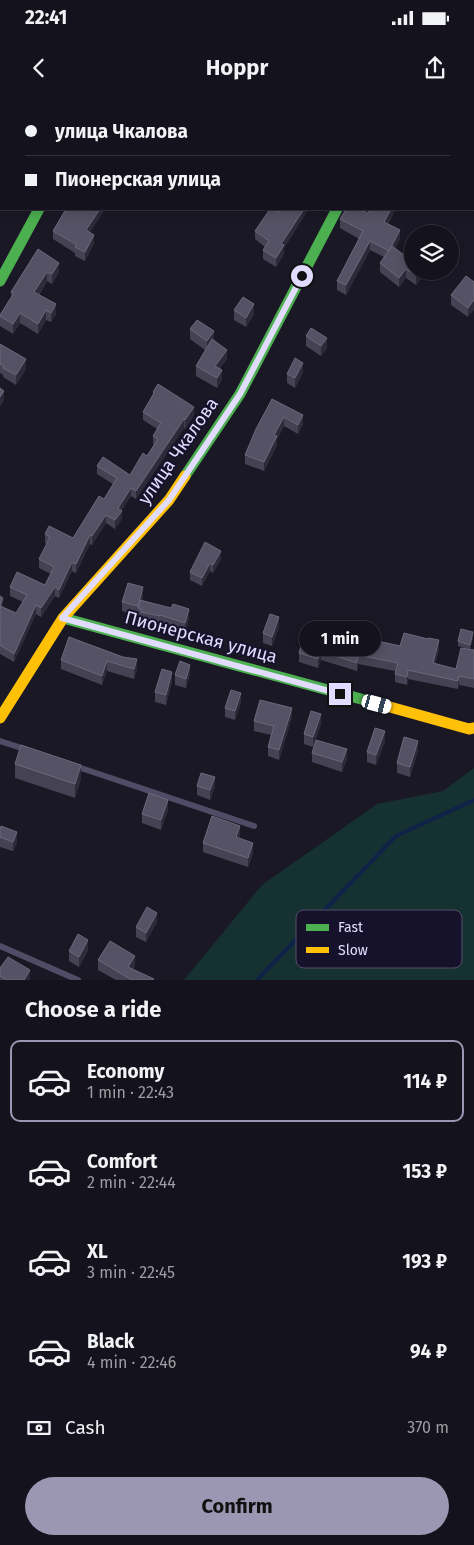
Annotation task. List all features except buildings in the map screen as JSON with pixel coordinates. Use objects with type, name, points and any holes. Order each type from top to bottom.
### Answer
[{"type":"street","points":[[0,282],[38,210]]},
{"type":"street","name":"улица Чкалова","points":[[0,718],[62,618],[169,500],[208,443],[240,394],[336,210]]},
{"type":"street","name":"Пионерская улица","points":[[62,618],[469,729],[474,728]]},
{"type":"lane","points":[[0,741],[38,754]]},
{"type":"lane","points":[[66,763],[254,826]]},
{"type":"lane","points":[[0,946],[78,980]]},
{"type":"green space","points":[[474,768],[474,980],[184,980],[262,885],[377,804],[443,791]]},
{"type":"waterway","points":[[325,910],[396,836],[474,800]]},
{"type":"waterway","points":[[257,980],[296,940]]},
{"type":"traffic: fast","points":[[0,281],[38,210]]},
{"type":"traffic: fast","points":[[185,476],[240,394],[336,210]]},
{"type":"traffic: fast","points":[[63,618],[372,702]]},
{"type":"traffic: slow","points":[[0,718],[63,618],[169,500],[185,476]]},
{"type":"traffic: slow","points":[[372,702],[469,729],[474,728]]},
{"type":"route","points":[[302,276],[240,394],[169,500],[62,618],[340,694]]}]
